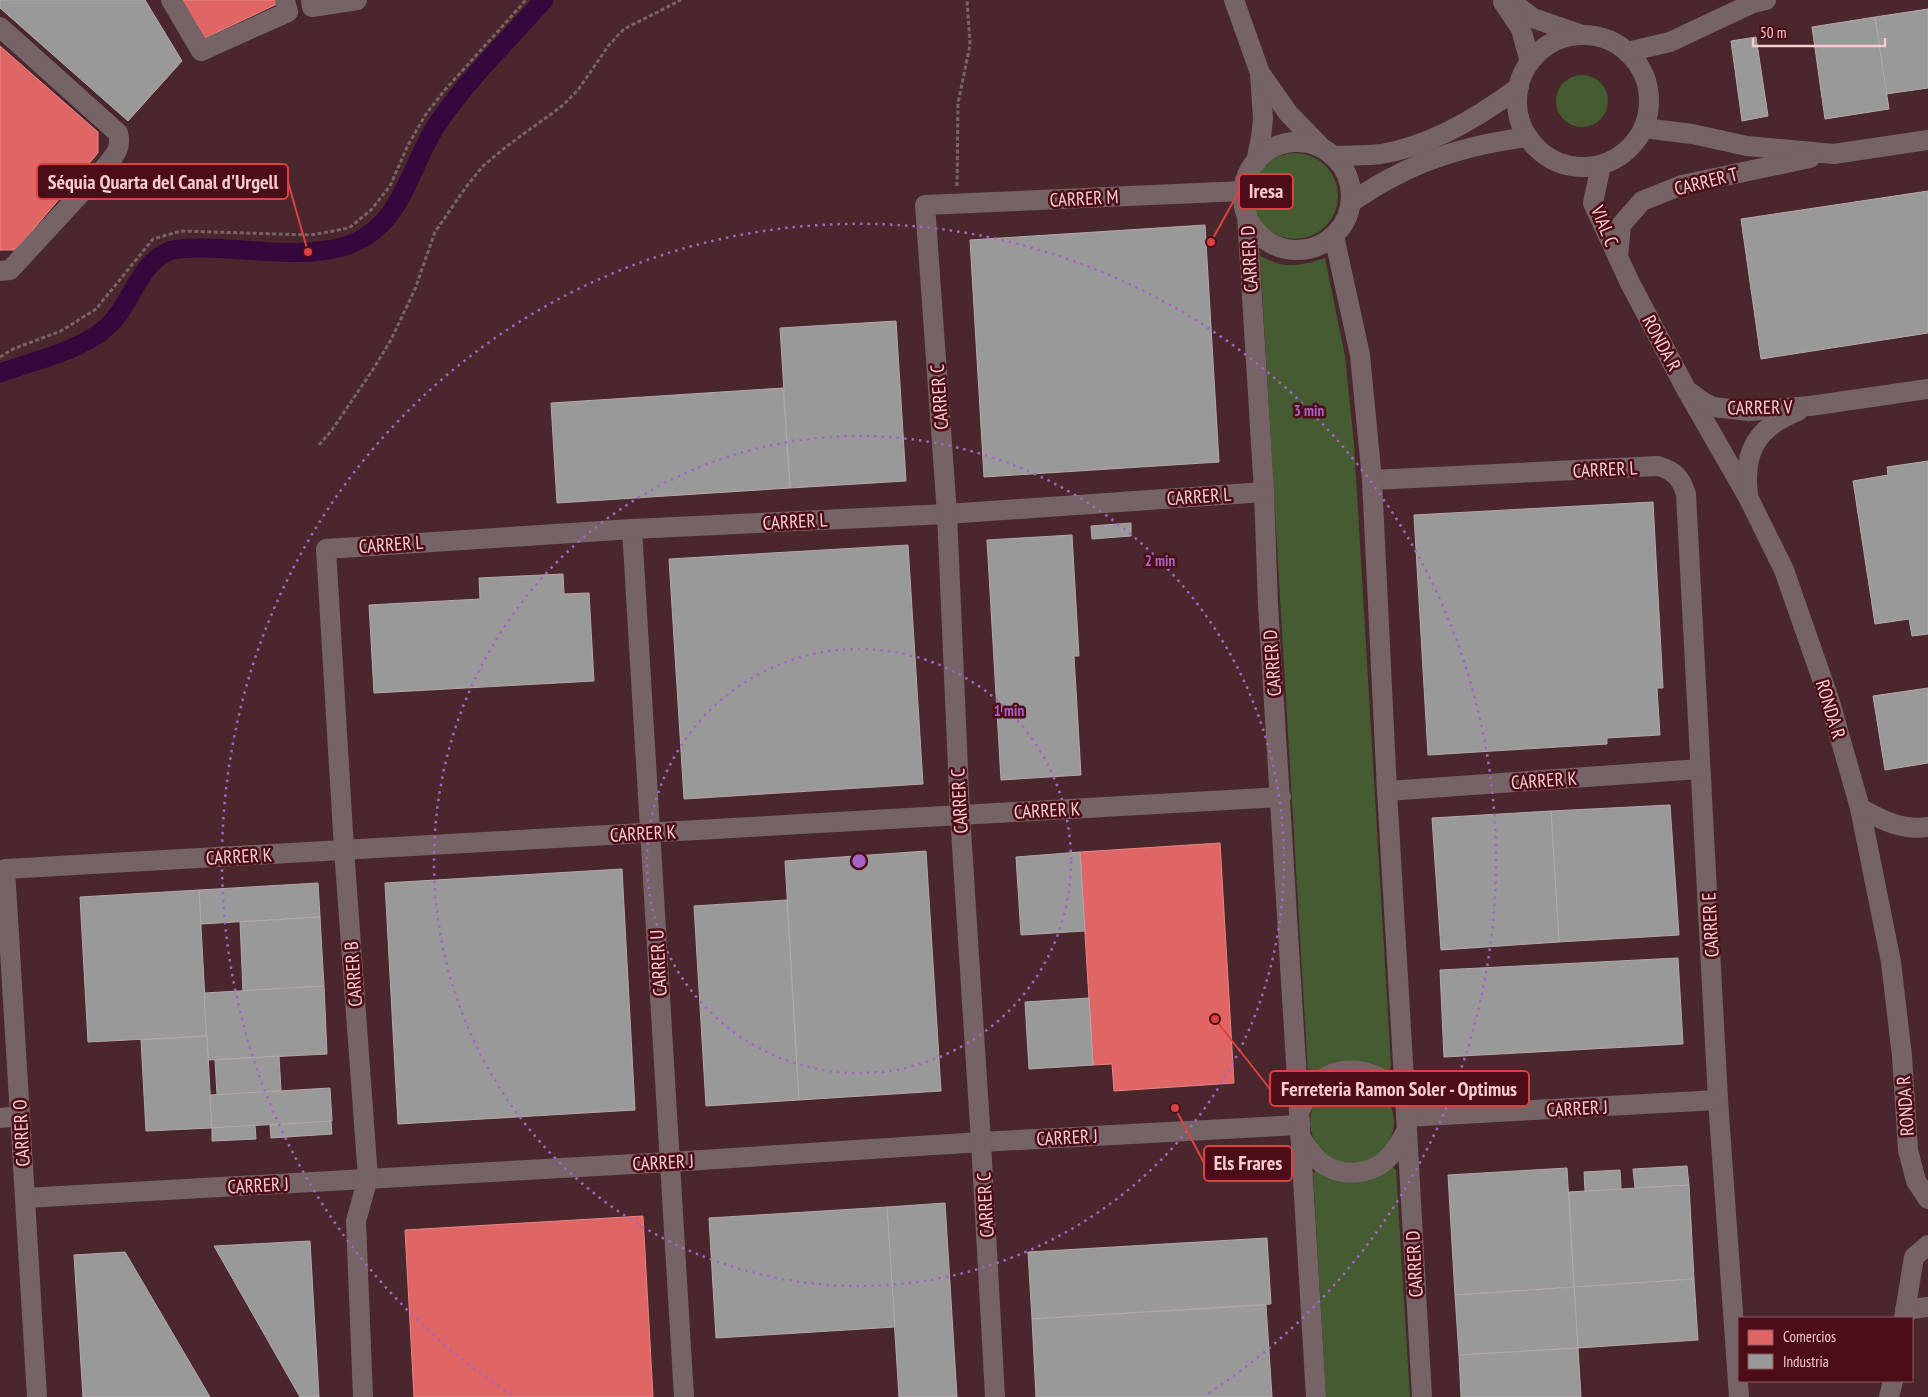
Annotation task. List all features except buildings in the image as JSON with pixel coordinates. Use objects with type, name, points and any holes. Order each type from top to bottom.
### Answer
[{"type":"street","points":[[171,0],[201,51],[288,12],[285,0]]},
{"type":"street","points":[[310,0],[312,7],[356,0]]},
{"type":"street","points":[[1234,0],[1260,73],[1288,113],[1345,169],[1351,185],[1351,202],[1348,215],[1334,236],[1319,246],[1302,250],[1284,249],[1268,242],[1255,230],[1247,215],[1243,190],[1256,162],[1263,119],[1260,73]]},
{"type":"street","points":[[1502,0],[1521,29],[1530,62]]},
{"type":"street","points":[[1509,0],[1532,18],[1582,35],[1598,37],[1614,43],[1627,52],[1640,68],[1648,87],[1649,108],[1644,128],[1634,144],[1619,157],[1601,165],[1580,168],[1560,163],[1542,153],[1528,137],[1520,121],[1517,104],[1523,74],[1530,62],[1544,48],[1562,39],[1582,35]]},
{"type":"street","points":[[1627,52],[1670,42],[1758,1]]},
{"type":"street","points":[[0,28],[118,133],[120,140],[118,151],[106,166],[10,270],[0,271]]},
{"type":"street","points":[[1256,162],[1269,150],[1285,143],[1303,142],[1327,151],[1381,154],[1436,138],[1493,107],[1519,87]]},
{"type":"street","name":"CARRER T","points":[[1644,128],[1692,134],[1747,146],[1834,154]]},
{"type":"street","points":[[1351,202],[1391,177],[1442,156],[1500,140],[1528,137]]},
{"type":"street","name":"CARRER T","points":[[1618,257],[1622,225],[1642,201],[1682,185],[1834,154],[1928,140]]},
{"type":"street","name":"VIAL C","points":[[1601,165],[1593,203],[1618,257]]},
{"type":"street","name":"CARRER M","points":[[925,205],[1243,190]]},
{"type":"street","name":"CARRER C","points":[[925,205],[947,514],[960,815],[995,1397]]},
{"type":"street","name":"CARRER D","points":[[1247,215],[1264,492],[1268,605],[1316,1397]]},
{"type":"street","name":"CARRER D","points":[[1334,236],[1360,355],[1372,480],[1387,791],[1422,1397]]},
{"type":"street","name":"RONDA R","points":[[1618,257],[1686,389],[1748,497],[1784,570],[1829,699],[1860,808],[1891,962],[1902,1056],[1908,1150],[1916,1181],[1928,1198]]},
{"type":"street","name":"CARRER V","points":[[1686,389],[1703,402],[1717,408],[1749,411],[1810,406],[1928,389]]},
{"type":"street","name":"CARRER V","points":[[1748,497],[1746,475],[1756,439],[1782,418],[1810,406]]},
{"type":"street","name":"CARRER L","points":[[1372,480],[1658,466]]},
{"type":"street","name":"CARRER E","points":[[1658,466],[1671,470],[1682,482],[1686,494],[1718,1100],[1739,1397]]},
{"type":"street","name":"CARRER L","points":[[326,549],[632,529],[947,514],[1264,492]]},
{"type":"street","name":"CARRER U","points":[[632,529],[684,1397]]},
{"type":"street","name":"CARRER B","points":[[326,549],[344,849],[368,1178],[356,1221],[363,1397]]},
{"type":"street","name":"CARRER K","points":[[1387,791],[1700,769]]},
{"type":"street","name":"CARRER K","points":[[5,869],[1281,797]]},
{"type":"street","points":[[1860,808],[1887,822],[1903,827],[1928,827]]},
{"type":"street","name":"CARRER O","points":[[5,869],[36,1397]]},
{"type":"street","points":[[1349,1070],[1367,1072],[1394,1087],[1406,1116],[1387,1160],[1372,1169],[1356,1173],[1339,1172],[1323,1164],[1311,1153],[1300,1125],[1307,1096],[1318,1083],[1333,1074],[1349,1070]]},
{"type":"street","name":"CARRER J","points":[[1406,1116],[1718,1100]]},
{"type":"street","points":[[0,1118],[20,1116]]},
{"type":"street","name":"CARRER J","points":[[25,1198],[1300,1125]]},
{"type":"street","points":[[1928,1245],[1914,1257],[1905,1314],[1928,1307]]},
{"type":"street","points":[[1889,1397],[1893,1382]]},
{"type":"path","points":[[0,357],[14,349],[61,331],[96,309],[153,239],[181,231],[311,235],[349,228],[371,210],[390,186],[408,144],[432,106],[526,0]]},
{"type":"path","points":[[320,445],[372,371],[391,340],[415,288],[436,232],[466,187],[483,166],[506,146],[562,106],[578,90],[609,45],[624,29],[682,0]]},
{"type":"path","points":[[957,204],[958,103],[970,45],[967,0]]},
{"type":"green space","points":[[1577,75],[1587,75],[1601,82],[1608,96],[1608,106],[1601,120],[1587,127],[1577,127],[1567,123],[1560,116],[1556,106],[1556,96],[1560,86],[1567,79]]},
{"type":"green space","points":[[1295,153],[1311,156],[1319,160],[1331,172],[1335,180],[1338,196],[1335,212],[1331,220],[1319,232],[1311,236],[1295,239],[1279,236],[1271,232],[1259,220],[1255,212],[1252,196],[1255,180],[1259,172],[1271,160],[1279,156]]},
{"type":"green space","points":[[1260,256],[1285,265],[1300,265],[1325,258],[1345,356],[1354,444],[1391,1065],[1390,1070],[1387,1072],[1310,1078],[1308,1074]]},
{"type":"green space","points":[[1352,1080],[1375,1087],[1387,1099],[1394,1122],[1387,1145],[1375,1157],[1352,1164],[1329,1157],[1317,1145],[1310,1122],[1317,1099],[1329,1087]]},
{"type":"green space","points":[[1393,1167],[1396,1170],[1410,1397],[1326,1397],[1313,1173],[1316,1171]]},
{"type":"waterway","points":[[0,373],[70,349],[96,335],[115,319],[147,268],[169,251],[219,248],[290,253],[308,252],[342,247],[363,239],[379,226],[392,211],[429,138],[452,104],[477,73],[544,0]]},
{"type":"place","name":"Iresa","points":[[1211,242]]},
{"type":"place","name":"Séquia Quarta del Canal d'Urgell","points":[[308,252]]},
{"type":"place","name":"Ferreteria Ramon Soler - Optimus","points":[[1215,1019]]},
{"type":"place","name":"Els Frares","points":[[1175,1108]]}]
